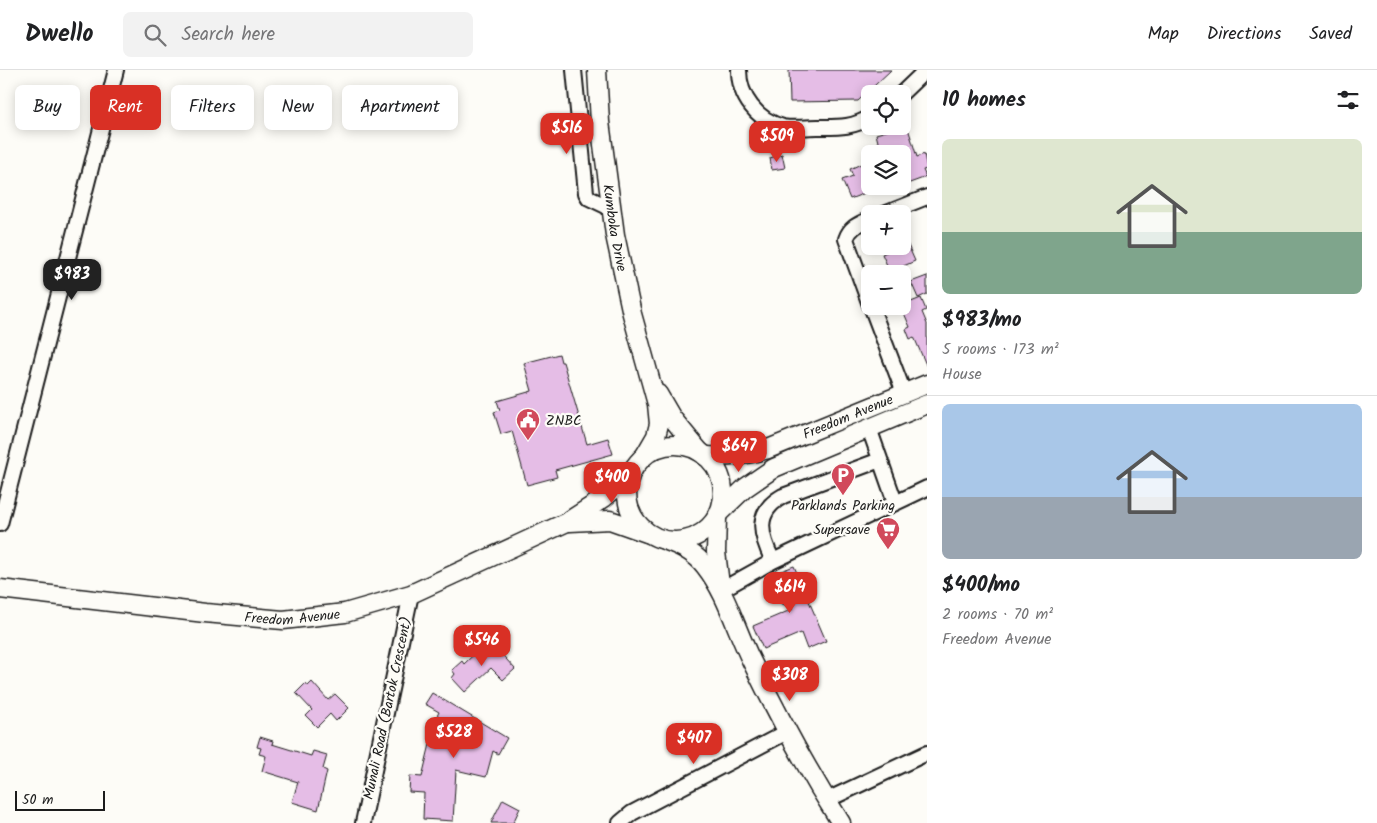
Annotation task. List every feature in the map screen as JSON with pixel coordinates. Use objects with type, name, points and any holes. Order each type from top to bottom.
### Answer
[{"type":"main road","name":"Kumboka Drive","points":[[597,70],[600,122],[615,235],[632,314],[657,404],[659,424],[656,436],[646,455]]},
{"type":"main road","name":"Kumboka Drive","points":[[652,383],[672,418],[703,454]]},
{"type":"main road","name":"Freedom Avenue","points":[[703,454],[731,457],[768,449],[927,384]]},
{"type":"main road","name":"Freedom Avenue","points":[[718,515],[744,488],[774,468],[927,404]]},
{"type":"main road","points":[[718,515],[707,530],[694,538],[679,541],[657,537],[640,525],[632,514],[627,488],[630,475],[646,455],[658,448],[672,445],[687,446],[703,454],[712,462],[719,473],[723,486],[723,499],[718,515],[716,552],[721,590],[750,660],[787,732],[841,823]]},
{"type":"main road","name":"Freedom Avenue","points":[[0,589],[205,613],[283,620],[345,613],[411,594],[567,522],[604,498],[630,475]]},
{"type":"main road","name":"Freedom Avenue","points":[[567,522],[610,520],[678,544],[704,564],[721,590]]},
{"type":"street","points":[[0,524],[116,70]]},
{"type":"street","points":[[574,70],[575,96],[586,193],[589,198],[612,209]]},
{"type":"street","points":[[739,70],[742,92],[750,106],[765,119],[784,127],[845,127],[861,123]]},
{"type":"street","points":[[910,85],[926,70]]},
{"type":"street","points":[[575,96],[598,94]]},
{"type":"street","points":[[907,205],[927,197]]},
{"type":"street","points":[[861,223],[848,232],[846,239],[861,280]]},
{"type":"street","points":[[874,315],[904,393]]},
{"type":"street","points":[[869,428],[895,502]]},
{"type":"street","points":[[773,560],[766,546],[762,531],[764,515],[771,503],[783,496],[880,460]]},
{"type":"street","points":[[721,590],[773,560],[927,488]]},
{"type":"street","name":"Munali Road (Bartok Crescent)","points":[[363,823],[411,594]]},
{"type":"street","points":[[620,823],[632,813],[787,732]]},
{"type":"street","points":[[826,800],[927,753]]},
{"type":"building","points":[[789,70],[891,70],[875,85],[861,85],[861,98],[858,101],[790,102]]},
{"type":"building","points":[[876,135],[910,135],[917,157],[924,154],[927,169],[923,170],[926,177],[911,183],[911,145],[879,145]]},
{"type":"building","points":[[782,154],[785,168],[772,170],[770,158]]},
{"type":"building","points":[[861,164],[861,195],[850,199],[842,180],[853,176],[850,169]]},
{"type":"building","points":[[911,252],[915,261],[906,265],[887,265],[882,255],[911,255]]},
{"type":"building","points":[[927,276],[927,294],[918,298],[911,282]]},
{"type":"building","points":[[921,298],[926,310],[922,312],[927,324],[927,367],[914,337],[910,339],[906,329],[910,327],[905,315],[911,315],[911,302]]},
{"type":"building","points":[[559,354],[587,444],[608,438],[613,454],[555,470],[557,477],[527,485],[512,431],[501,434],[494,412],[500,410],[497,401],[532,391],[524,363]]},
{"type":"building","points":[[794,566],[826,641],[807,649],[801,633],[763,649],[753,626],[793,609],[768,597],[776,573]]},
{"type":"building","points":[[489,640],[515,669],[503,680],[491,668],[465,692],[452,678],[455,674],[452,670],[462,661],[464,664]]},
{"type":"building","points":[[312,682],[328,700],[335,694],[349,708],[336,721],[330,714],[317,727],[306,716],[312,710],[296,693],[306,683],[308,686]]},
{"type":"building","points":[[432,693],[507,738],[498,754],[493,751],[486,777],[456,770],[453,821],[423,819],[424,793],[409,792],[410,776],[422,777],[431,740],[448,745],[449,738],[456,727],[437,716],[439,712],[425,704]]},
{"type":"building","points":[[260,737],[273,741],[272,744],[311,756],[313,751],[327,755],[323,769],[327,771],[318,810],[292,802],[298,782],[262,771],[266,756],[259,754],[261,748],[257,747]]},
{"type":"building","points":[[503,799],[520,808],[513,823],[491,823]]},
{"type":"place","name":"ZNBC","points":[[528,441]]},
{"type":"place","name":"Parklands Parking","points":[[843,496]]},
{"type":"place","name":"Supersave","points":[[888,550]]}]
